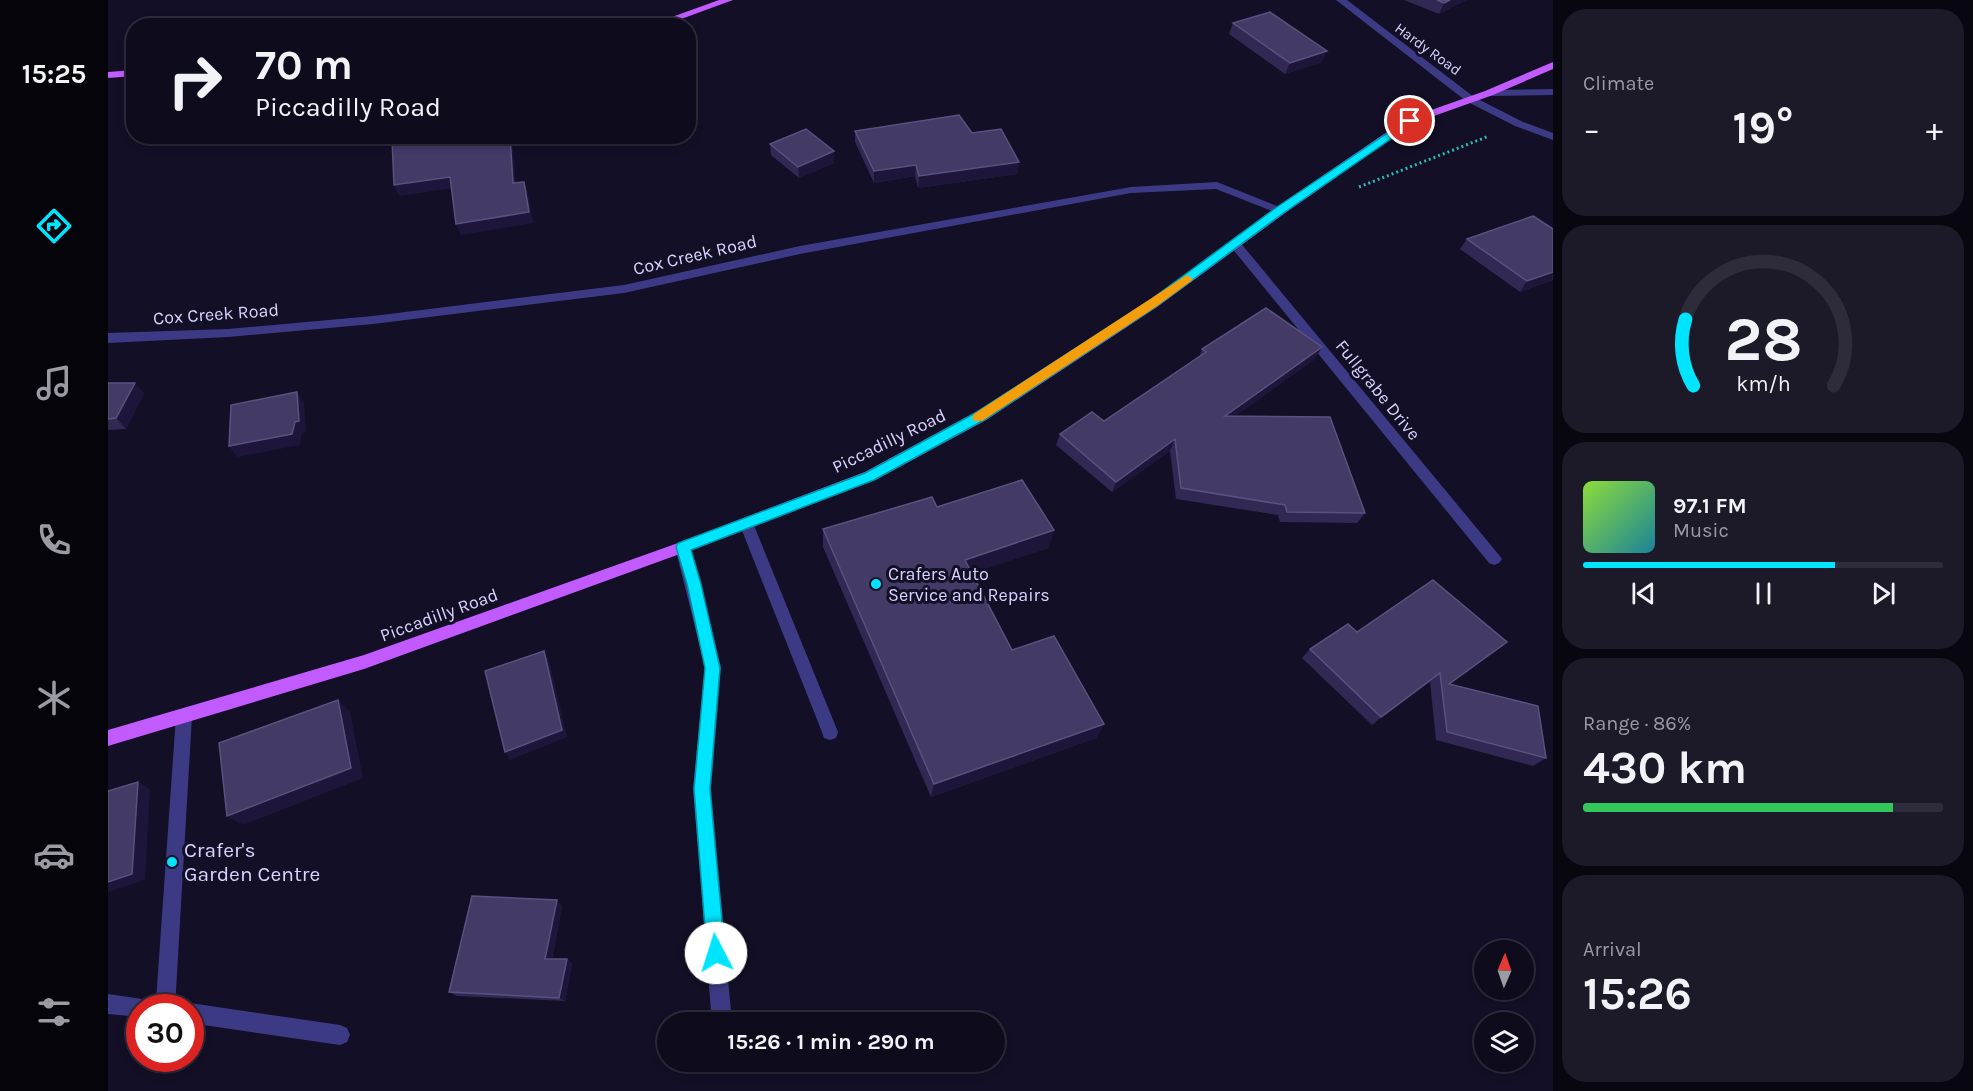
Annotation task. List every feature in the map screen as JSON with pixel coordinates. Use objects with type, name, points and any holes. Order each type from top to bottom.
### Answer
[{"type":"main road","points":[[675,18],[728,0]]},
{"type":"main road","name":"Piccadilly Road","points":[[108,738],[364,662],[683,547],[870,476],[981,416],[1153,304],[1281,210],[1410,121],[1488,93],[1553,66]]},
{"type":"main road","points":[[108,73],[126,72]]},
{"type":"street","name":"Hardy Road","points":[[1341,0],[1470,99],[1519,124],[1553,137]]},
{"type":"street","points":[[1488,93],[1553,92]]},
{"type":"street","name":"Cox Creek Road","points":[[108,338],[228,333],[374,320],[624,289],[800,249],[1131,190],[1217,185],[1281,210]]},
{"type":"street","name":"Fullgrabe Drive","points":[[1235,244],[1494,559]]},
{"type":"street","points":[[746,523],[830,732]]},
{"type":"street","points":[[683,547],[713,668],[702,789],[721,1012]]},
{"type":"street","points":[[166,994],[184,716]]},
{"type":"street","points":[[108,1004],[126,1006]]},
{"type":"street","points":[[204,1015],[340,1035]]},
{"type":"path","points":[[1355,189],[1519,124]]},
{"type":"building","points":[[1270,12],[1327,51],[1290,63],[1233,23]]},
{"type":"building","points":[[959,115],[972,133],[1001,129],[1019,162],[919,176],[916,165],[874,171],[855,131]]},
{"type":"building","points":[[806,129],[834,151],[798,167],[770,144]]},
{"type":"building","points":[[392,144],[511,144],[513,183],[524,182],[529,212],[456,224],[450,177],[394,185]]},
{"type":"building","points":[[1533,216],[1553,229],[1553,272],[1527,281],[1467,239]]},
{"type":"building","points":[[1266,308],[1322,347],[1225,416],[1330,417],[1365,513],[1287,512],[1285,505],[1181,488],[1175,439],[1116,482],[1060,434],[1092,412],[1104,421],[1206,352],[1202,349]]},
{"type":"building","points":[[108,383],[135,383],[116,418],[108,419]]},
{"type":"building","points":[[297,392],[299,421],[295,422],[292,434],[229,446],[231,405]]},
{"type":"building","points":[[1022,480],[1054,530],[965,560],[1012,650],[1054,636],[1104,724],[934,784],[823,529],[932,497],[937,507]]},
{"type":"building","points":[[1433,580],[1507,642],[1449,684],[1538,706],[1546,758],[1447,732],[1440,673],[1381,717],[1310,649],[1348,624],[1357,632]]},
{"type":"building","points":[[544,651],[562,730],[505,752],[485,671]]},
{"type":"building","points":[[338,700],[351,768],[227,816],[219,743]]},
{"type":"building","points":[[138,782],[132,874],[108,882],[108,791]]},
{"type":"building","points":[[472,896],[557,900],[545,959],[567,959],[559,998],[449,992]]},
{"type":"slow traffic","points":[[978,418],[1153,304],[1187,279]]},
{"type":"place","name":"Crafers Auto Service and Repairs","points":[[876,584]]},
{"type":"place","name":"Crafer's Garden Centre","points":[[172,862]]},
{"type":"route","points":[[716,953],[702,789],[713,668],[683,547],[870,476],[981,416],[1153,304],[1281,210],[1410,121]]}]
